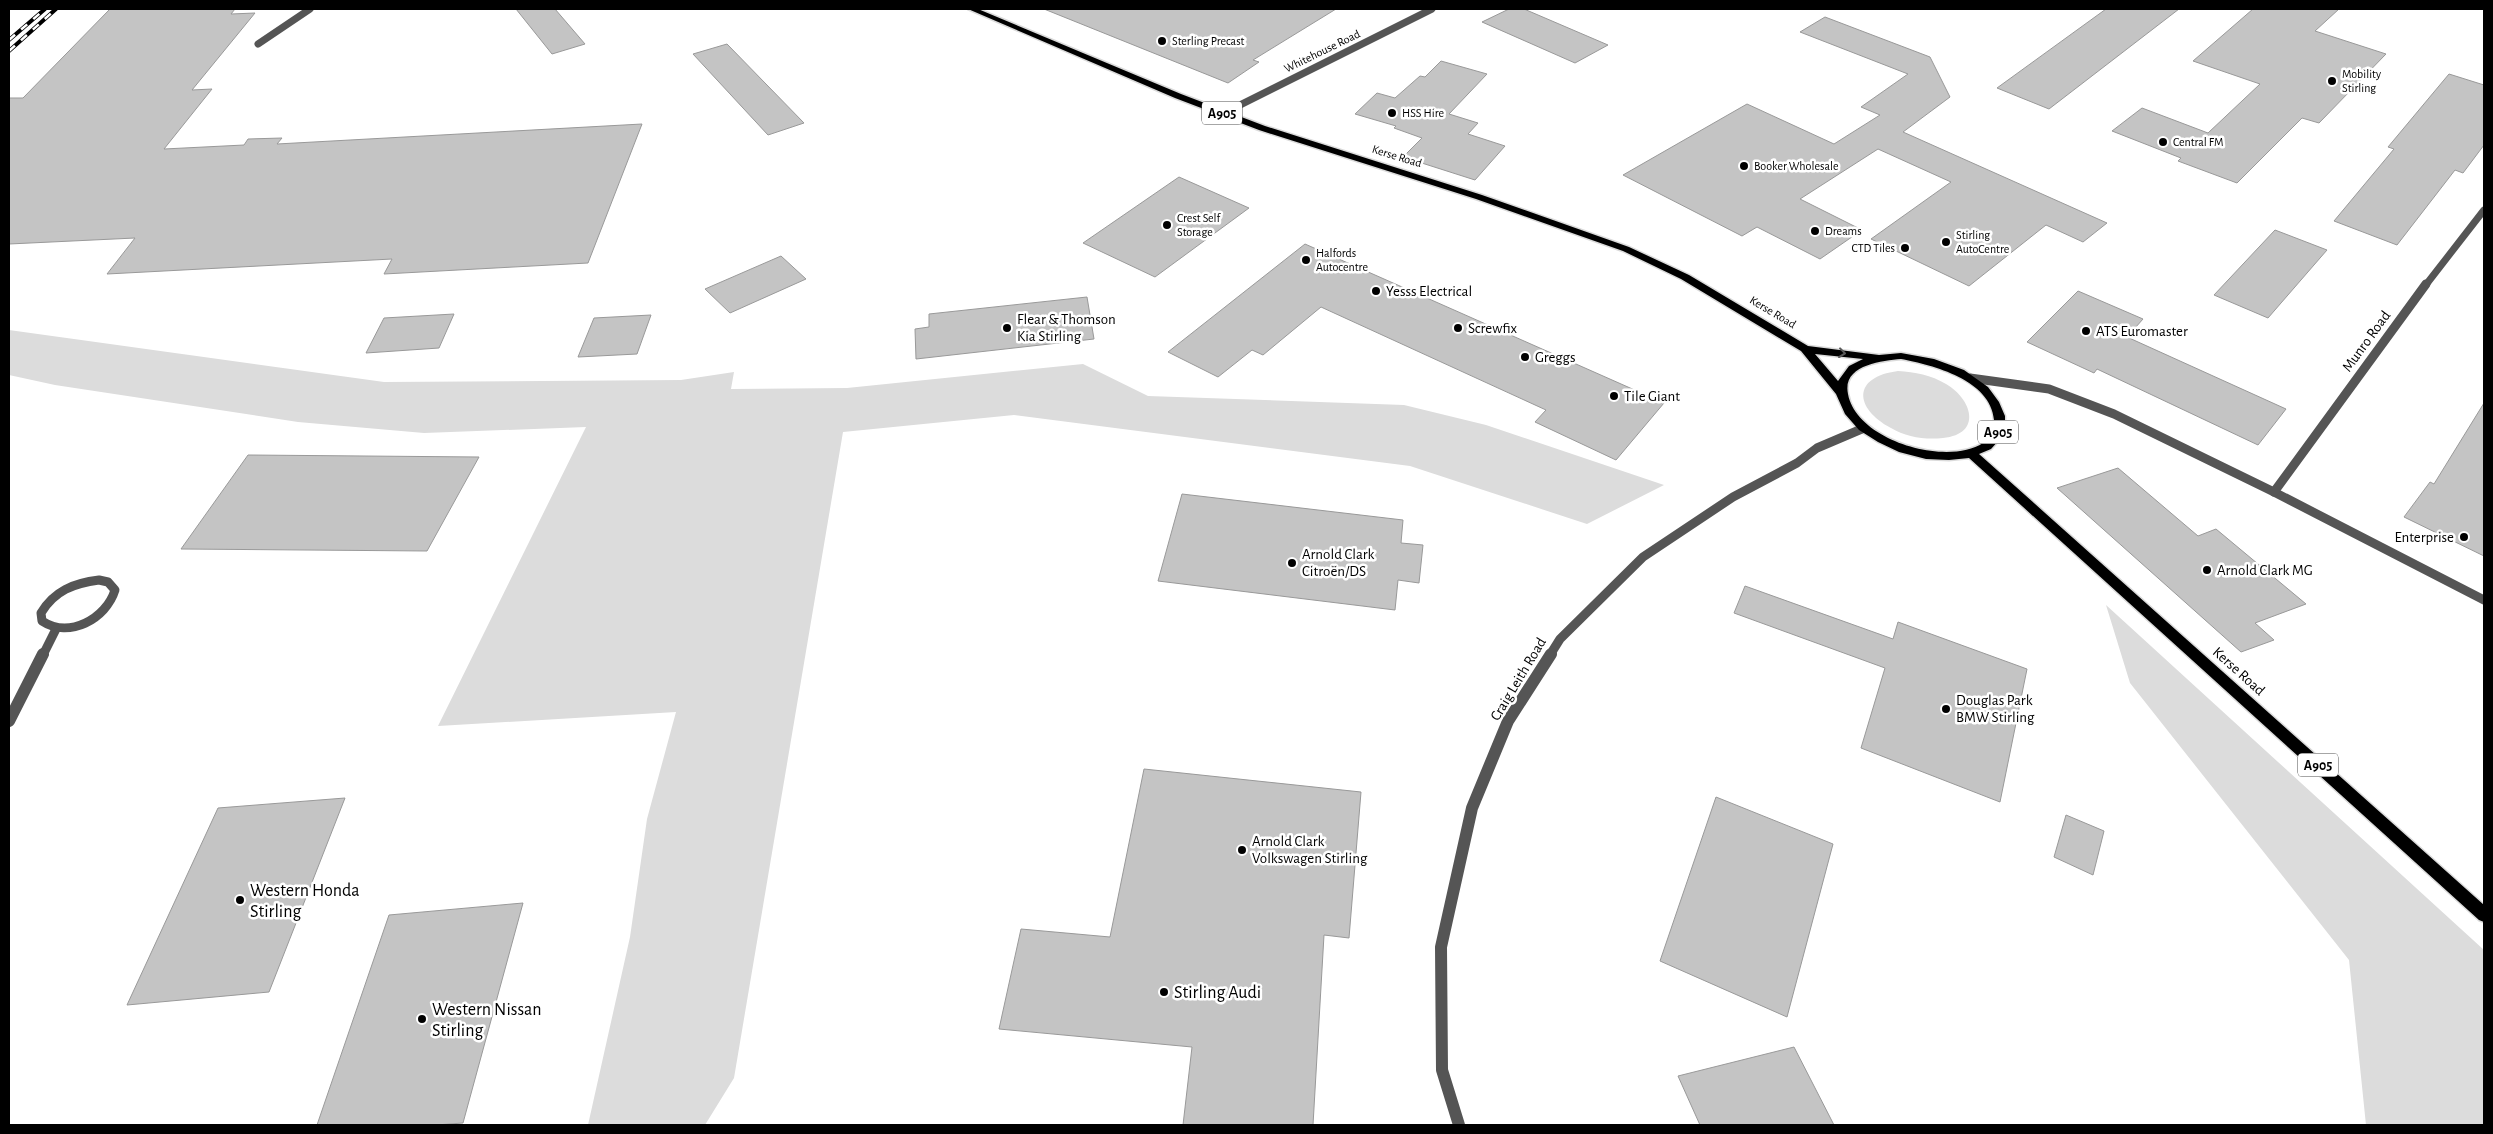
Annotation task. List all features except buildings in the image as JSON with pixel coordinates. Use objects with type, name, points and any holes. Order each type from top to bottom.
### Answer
[{"type":"main road","name":"Kerse Road","points":[[972,9],[1222,114],[1297,141],[1479,197],[1626,249],[1685,277],[1805,349],[1842,393]]},
{"type":"main road","name":"Kerse Road","points":[[1805,349],[1879,358]]},
{"type":"main road","name":"A905","points":[[1901,356],[1925,359],[1948,367],[1970,378],[1991,398],[1996,406],[2000,421],[1998,434],[1987,446],[1971,453],[1951,456],[1928,455],[1904,449],[1883,440],[1864,428],[1852,416],[1845,404],[1842,393],[1844,380],[1851,370],[1863,362],[1879,358],[1901,356]]},
{"type":"main road","name":"Kerse Road","points":[[1971,453],[2484,915]]},
{"type":"street","points":[[258,44],[310,9]]},
{"type":"street","name":"Whitehouse Road","points":[[1222,114],[1432,9]]},
{"type":"street","name":"Munro Road","points":[[2274,492],[2397,321],[2484,210]]},
{"type":"street","points":[[1970,378],[2049,389],[2114,414],[2274,492],[2484,600]]},
{"type":"street","name":"Craig Leith Road","points":[[1459,1125],[1442,1070],[1441,947],[1472,808],[1508,722],[1560,639],[1643,557],[1733,497],[1797,463],[1817,448],[1864,428]]},
{"type":"street","points":[[99,580],[111,584],[114,590],[114,598],[98,615],[73,627],[56,629],[47,626],[42,621],[41,613],[53,596],[74,584],[87,581],[99,580]]},
{"type":"street","points":[[9,721],[56,629]]},
{"type":"shaded area","points":[[9,330],[384,382],[681,380],[734,372],[731,389],[847,388],[1083,364],[1148,396],[1404,405],[1486,425],[1664,485],[1587,524],[1410,466],[1014,415],[843,432],[734,1078],[705,1125],[588,1125],[630,937],[647,819],[676,712],[438,726],[586,427],[424,433],[298,422],[55,385],[9,375]]},
{"type":"shaded area","points":[[1898,371],[1929,376],[1955,390],[1962,398],[1969,415],[1968,423],[1964,430],[1956,435],[1943,438],[1929,439],[1909,436],[1891,428],[1870,412],[1863,394],[1866,386],[1883,374]]},
{"type":"shaded area","points":[[2106,605],[2484,950],[2484,1125],[2366,1125],[2349,960],[2130,683]]},
{"type":"railway","points":[[9,40],[45,9]]},
{"type":"railway","points":[[9,51],[56,9]]},
{"type":"place","name":"Sterling Precast","points":[[1162,41]]},
{"type":"place","name":"Mobility Stirling","points":[[2332,81]]},
{"type":"place","name":"HSS Hire","points":[[1392,113]]},
{"type":"place","name":"Central FM","points":[[2163,142]]},
{"type":"place","name":"Booker Wholesale","points":[[1744,166]]},
{"type":"place","name":"Crest Self Storage","points":[[1167,225]]},
{"type":"place","name":"Dreams","points":[[1815,231]]},
{"type":"place","name":"Stirling AutoCentre","points":[[1946,242]]},
{"type":"place","name":"CTD Tiles","points":[[1905,248]]},
{"type":"place","name":"Halfords Autocentre","points":[[1306,260]]},
{"type":"place","name":"Yesss Electrical","points":[[1376,291]]},
{"type":"place","name":"Flear & Thomson Kia Stirling","points":[[1007,328]]},
{"type":"place","name":"Screwfix","points":[[1458,328]]},
{"type":"place","name":"ATS Euromaster","points":[[2086,331]]},
{"type":"place","name":"Greggs","points":[[1525,357]]},
{"type":"place","name":"Tile Giant","points":[[1614,396]]},
{"type":"place","name":"Enterprise","points":[[2464,537]]},
{"type":"place","name":"Arnold Clark Citroën/DS","points":[[1292,563]]},
{"type":"place","name":"Arnold Clark MG","points":[[2207,570]]},
{"type":"place","name":"Douglas Park BMW Stirling","points":[[1946,709]]},
{"type":"place","name":"Arnold Clark Volkswagen Stirling","points":[[1242,850]]},
{"type":"place","name":"Western Honda Stirling","points":[[240,900]]},
{"type":"place","name":"Stirling Audi","points":[[1164,992]]},
{"type":"place","name":"Western Nissan Stirling","points":[[422,1019]]}]
